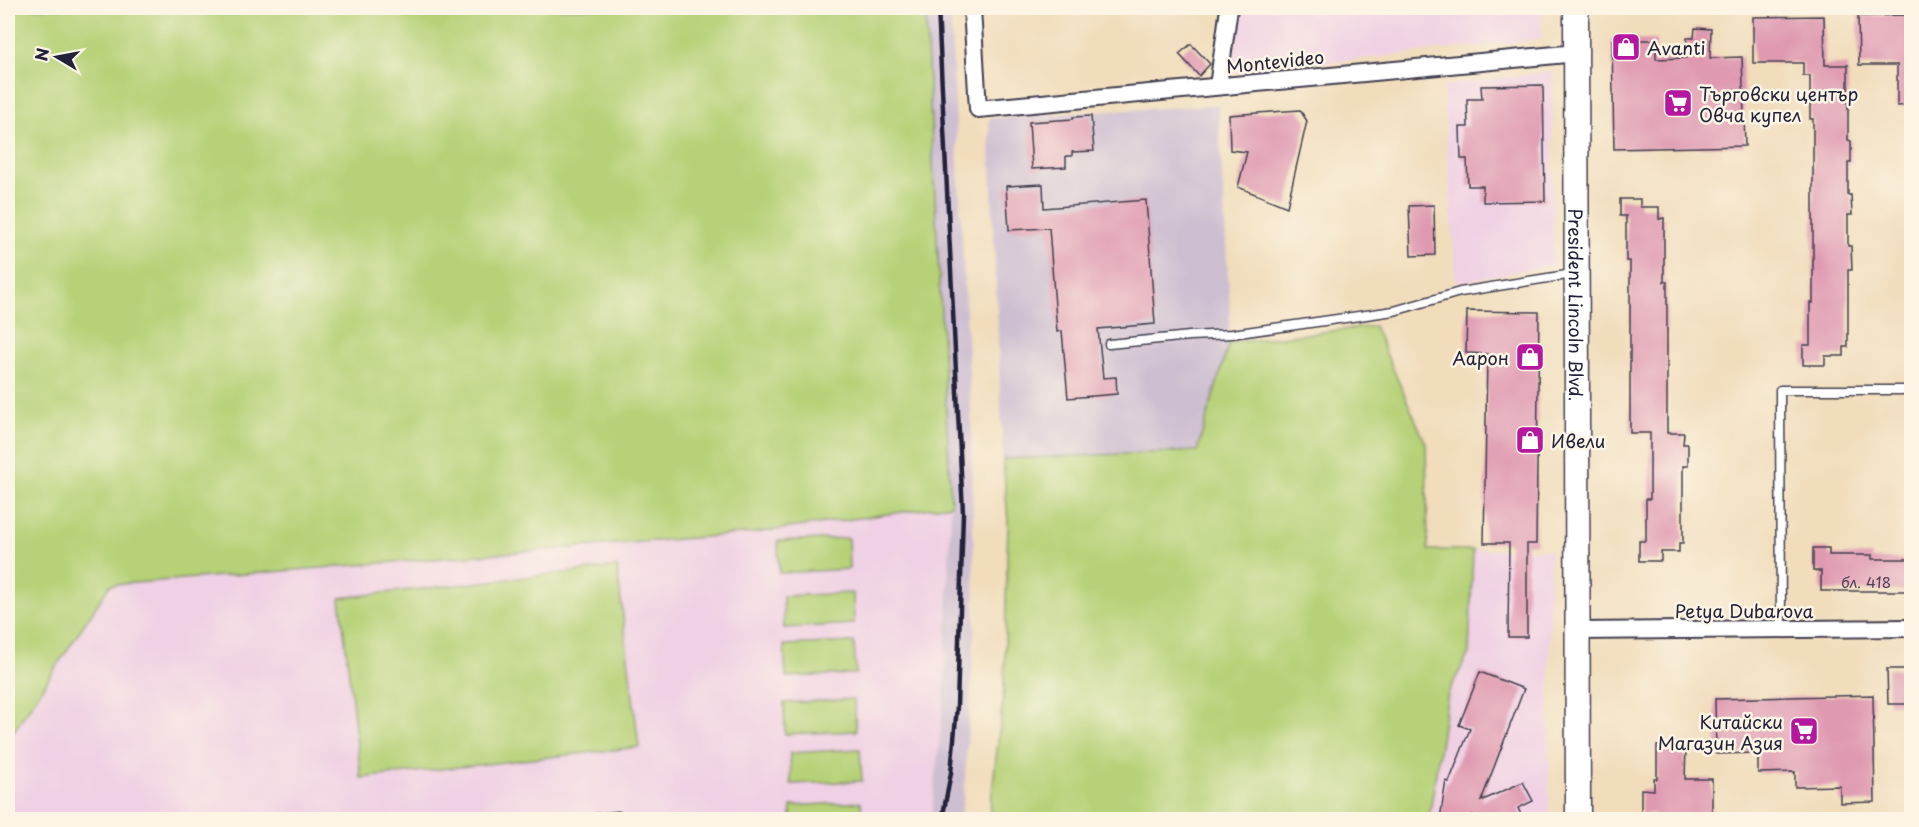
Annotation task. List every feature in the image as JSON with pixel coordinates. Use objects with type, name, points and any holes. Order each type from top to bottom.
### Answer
[{"type":"street","name":"Montevideo","points":[[972,8],[978,109],[1577,53]]},
{"type":"street","points":[[1218,86],[1229,8]]},
{"type":"street","name":"President Lincoln Blvd.","points":[[1576,8],[1578,819]]},
{"type":"street","name":"Petya Dubarova","points":[[1577,631],[1911,628]]},
{"type":"lane","points":[[1109,345],[1232,334],[1395,311],[1460,292],[1577,273]]},
{"type":"lane","points":[[1781,629],[1780,390],[1911,390]]},
{"type":"lane","points":[[579,819],[618,816],[618,819]]},
{"type":"shaded area","points":[[925,8],[950,8],[971,411],[975,625],[964,793],[960,820],[931,819],[944,700],[951,505]]},
{"type":"shaded area","points":[[1240,8],[1542,8],[1541,39],[1231,73]]},
{"type":"shaded area","points":[[1552,71],[1554,265],[1456,283],[1443,86]]},
{"type":"shaded area","points":[[1218,105],[1230,310],[1229,343],[1197,451],[1003,459],[989,118]]},
{"type":"shaded area","points":[[951,505],[944,700],[931,819],[8,820],[8,740],[110,585],[754,533]]},
{"type":"shaded area","points":[[1473,550],[1550,550],[1549,819],[1429,820],[1448,693],[1469,653]]},
{"type":"green space","points":[[8,8],[925,8],[951,505],[754,533],[110,585],[8,740]]},
{"type":"green space","points":[[1374,326],[1426,444],[1428,550],[1473,550],[1469,653],[1448,693],[1429,819],[989,819],[1004,690],[1008,521],[1003,459],[1197,451],[1229,343]]},
{"type":"green space","points":[[848,538],[849,569],[779,573],[778,541]]},
{"type":"green space","points":[[617,567],[639,747],[361,778],[340,598]]},
{"type":"green space","points":[[853,593],[854,624],[784,628],[783,596]]},
{"type":"green space","points":[[854,642],[856,674],[786,677],[784,645]]},
{"type":"green space","points":[[854,699],[856,731],[785,734],[784,703]]},
{"type":"green space","points":[[860,749],[862,781],[791,784],[790,753]]},
{"type":"green space","points":[[861,802],[862,819],[791,819],[791,806]]},
{"type":"building","points":[[1911,15],[1911,105],[1897,106],[1897,65],[1859,65],[1858,16]]},
{"type":"building","points":[[1824,16],[1825,65],[1848,65],[1848,140],[1851,141],[1851,163],[1848,163],[1848,195],[1851,195],[1852,215],[1848,215],[1848,246],[1851,246],[1852,270],[1848,270],[1848,347],[1844,347],[1844,356],[1825,356],[1825,365],[1803,365],[1803,345],[1810,345],[1810,302],[1813,303],[1813,119],[1810,119],[1810,76],[1803,76],[1803,63],[1753,63],[1753,17]]},
{"type":"building","name":"Търговски център Овча купел","points":[[1695,28],[1711,29],[1710,58],[1742,57],[1745,146],[1614,149],[1612,40],[1656,40],[1656,59],[1686,58],[1687,38],[1694,38]]},
{"type":"building","points":[[1191,44],[1210,64],[1199,76],[1179,54]]},
{"type":"building","points":[[1543,85],[1545,201],[1483,202],[1483,186],[1468,186],[1467,159],[1461,159],[1460,127],[1468,127],[1467,99],[1482,99],[1481,86]]},
{"type":"building","points":[[1300,110],[1307,121],[1287,207],[1238,187],[1247,152],[1230,150],[1229,115]]},
{"type":"building","points":[[1091,116],[1094,151],[1072,152],[1072,156],[1066,156],[1066,167],[1032,169],[1029,122]]},
{"type":"building","points":[[1043,184],[1044,208],[1146,200],[1155,324],[1098,329],[1103,378],[1116,377],[1117,394],[1068,398],[1062,331],[1057,332],[1049,228],[1009,230],[1006,186]]},
{"type":"building","points":[[1620,199],[1640,199],[1640,207],[1659,207],[1659,219],[1664,218],[1664,282],[1667,282],[1667,433],[1684,433],[1683,444],[1688,444],[1688,466],[1683,466],[1683,543],[1679,543],[1679,552],[1661,552],[1661,561],[1639,561],[1639,541],[1646,541],[1646,499],[1650,499],[1650,433],[1630,433],[1630,261],[1626,261],[1626,216],[1620,216]]},
{"type":"building","points":[[1434,205],[1435,255],[1411,256],[1409,206]]},
{"type":"building","points":[[1467,311],[1539,312],[1536,544],[1527,544],[1527,637],[1508,637],[1509,543],[1484,543],[1487,354],[1466,353]]},
{"type":"building","points":[[1813,548],[1829,548],[1829,555],[1872,555],[1872,559],[1911,559],[1911,591],[1821,591],[1821,571],[1813,571]]},
{"type":"building","points":[[1887,669],[1906,669],[1907,704],[1888,704]]},
{"type":"building","points":[[1480,672],[1524,689],[1481,801],[1523,782],[1533,801],[1518,808],[1523,819],[1498,819],[1472,815],[1471,819],[1440,819],[1446,781],[1449,782],[1470,729],[1459,725]]},
{"type":"building","points":[[1873,695],[1875,802],[1840,803],[1840,786],[1795,787],[1795,772],[1758,773],[1758,753],[1716,754],[1715,699]]},
{"type":"building","points":[[1657,746],[1686,746],[1685,779],[1712,779],[1712,815],[1705,814],[1704,819],[1654,819],[1654,814],[1641,814],[1641,789],[1654,790],[1654,779],[1657,779]]},
{"type":"railway","points":[[938,8],[963,513],[957,706],[951,773],[942,820]]},
{"type":"place","name":"Avanti","points":[[1626,47]]},
{"type":"place","name":"Търговски център Овча купел","points":[[1678,103]]},
{"type":"place","name":"Аарон","points":[[1530,357]]},
{"type":"place","name":"Ивели","points":[[1530,440]]},
{"type":"place","name":"Китайски Магазин Азия","points":[[1804,731]]}]
